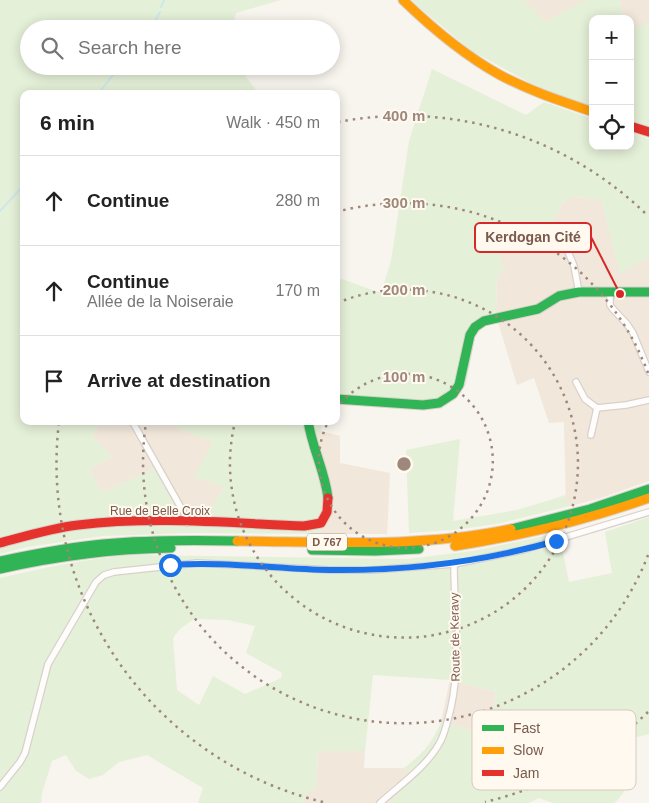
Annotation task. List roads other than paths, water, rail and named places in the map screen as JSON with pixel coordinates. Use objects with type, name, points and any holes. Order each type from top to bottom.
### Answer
[{"type":"main road","points":[[403,0],[444,38],[487,67],[516,83],[550,98],[589,111]]},
{"type":"main road","points":[[634,127],[649,132]]},
{"type":"main road","points":[[340,399],[423,405],[440,403],[453,394],[459,385],[470,335],[474,328],[487,319],[538,309],[559,296],[579,292],[649,292]]},
{"type":"main road","name":"Rue de Belle Croix","points":[[0,542],[48,530],[89,524],[187,523],[304,526],[321,523],[326,517],[328,508],[326,491],[322,468],[309,432],[308,425]]},
{"type":"main road","name":"D 767","points":[[0,561],[66,547],[132,541],[368,543],[458,538],[513,529],[551,520],[605,505],[649,489]]},
{"type":"main road","name":"D 767","points":[[0,569],[56,557],[125,549],[376,551],[454,546],[554,528],[649,498]]},
{"type":"street","points":[[562,237],[574,266],[579,292]]},
{"type":"street","points":[[610,293],[610,305],[633,333],[649,372]]},
{"type":"street","points":[[576,382],[585,399],[596,408],[626,405],[649,400]]},
{"type":"street","points":[[591,435],[596,408]]},
{"type":"street","points":[[134,425],[184,513],[187,523]]},
{"type":"street","points":[[0,787],[25,753],[44,676],[52,656],[96,582],[104,575],[114,572],[197,563],[330,570],[413,568],[454,564],[523,550],[649,512]]},
{"type":"street","name":"Route de Keravy","points":[[380,803],[422,765],[440,744],[444,734],[456,681],[454,564]]},
{"type":"waterway","points":[[161,7],[164,0]]},
{"type":"waterway","points":[[156,20],[160,12]]},
{"type":"waterway","points":[[101,90],[113,75]]},
{"type":"waterway","points":[[0,211],[20,189]]},
{"type":"place","name":"Kerdogan Cité","points":[[620,294]]}]
